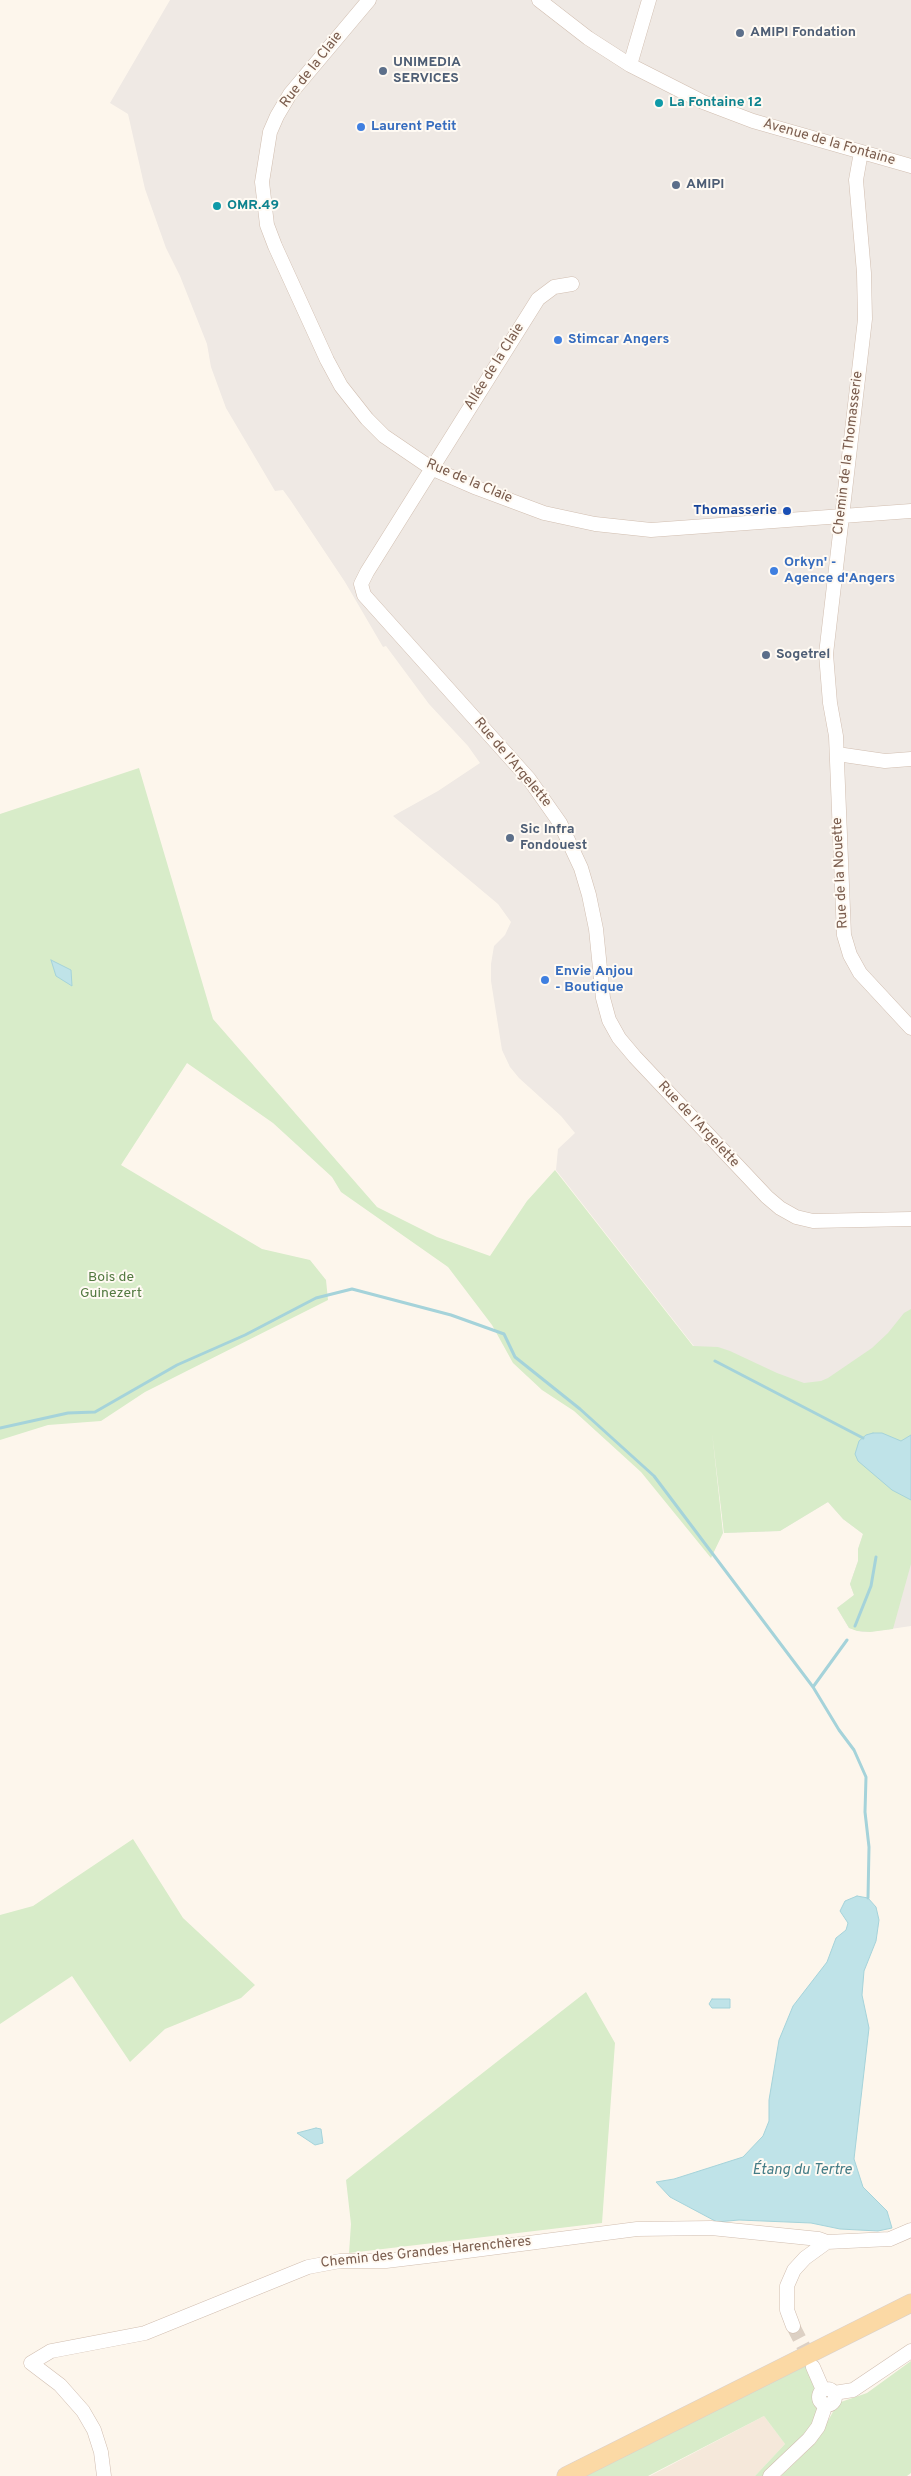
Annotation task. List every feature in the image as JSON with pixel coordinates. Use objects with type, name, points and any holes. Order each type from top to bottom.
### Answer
[{"type":"main road","points":[[566,2476],[911,2303]]},
{"type":"street","name":"Rue de la Claie","points":[[369,0],[296,87],[277,116],[270,132],[262,182],[267,225],[275,246],[341,386],[367,419],[384,436],[431,468],[544,513],[595,524],[651,530],[911,511]]},
{"type":"street","name":"Avenue de la Fontaine","points":[[539,0],[588,38],[630,65],[679,92],[740,117],[911,166]]},
{"type":"street","points":[[630,65],[649,0]]},
{"type":"street","name":"Chemin de la Thomasserie","points":[[836,754],[826,654],[865,319],[864,274],[856,180],[861,152]]},
{"type":"street","name":"Allée de la Claie","points":[[431,468],[538,299],[554,287],[572,284]]},
{"type":"street","name":"Rue de l'Argelette","points":[[431,468],[366,572],[362,584],[364,595],[529,779],[560,823],[581,868],[589,895],[596,929],[603,998],[609,1020],[619,1038],[754,1184],[780,1208],[796,1217],[812,1220],[911,1219]]},
{"type":"street","points":[[836,754],[885,761],[911,759]]},
{"type":"street","name":"Rue de la Nouette","points":[[836,754],[844,935],[850,956],[860,973],[911,1028]]},
{"type":"street","name":"Chemin des Grandes Harenchères","points":[[104,2476],[101,2452],[94,2430],[82,2411],[60,2385],[31,2362],[52,2351],[145,2333],[308,2267],[340,2261],[386,2260],[444,2254],[631,2229],[711,2228],[819,2239],[827,2242]]},
{"type":"street","points":[[793,2326],[786,2302],[790,2278],[805,2258],[827,2242],[890,2239],[911,2230]]},
{"type":"street","points":[[828,2396],[853,2390],[911,2351]]},
{"type":"street","points":[[770,2476],[809,2439],[818,2427],[828,2396],[814,2366]]},
{"type":"shaded area","points":[[170,0],[911,0],[911,1626],[870,1632],[849,1628],[837,1608],[854,1595],[850,1584],[858,1561],[858,1549],[863,1534],[843,1519],[828,1502],[780,1531],[724,1533],[704,1359],[556,1170],[558,1149],[575,1133],[561,1116],[519,1078],[510,1067],[502,1050],[491,981],[491,964],[494,946],[505,935],[511,922],[498,904],[393,816],[438,791],[480,763],[468,746],[429,704],[386,646],[383,647],[345,582],[291,501],[283,490],[275,491],[226,408],[211,367],[207,344],[180,276],[166,248],[145,189],[128,114],[110,103]]},
{"type":"shaded area","points":[[764,2416],[785,2444],[755,2476],[650,2476]]},
{"type":"green space","name":"Bois de Guinezert","points":[[139,768],[213,1019],[377,1207],[437,1237],[490,1256],[527,1201],[555,1170],[693,1346],[718,1347],[730,1351],[777,1373],[804,1383],[821,1381],[828,1378],[872,1348],[888,1333],[904,1313],[911,1309],[911,1564],[893,1629],[870,1632],[849,1628],[837,1608],[854,1595],[850,1584],[858,1561],[858,1549],[863,1534],[843,1519],[828,1502],[780,1531],[724,1533],[712,1432],[723,1533],[711,1558],[641,1472],[574,1411],[542,1390],[513,1363],[492,1325],[448,1267],[341,1192],[332,1177],[273,1123],[187,1063],[121,1165],[262,1249],[310,1260],[326,1280],[328,1300],[145,1392],[101,1421],[48,1425],[0,1440],[0,814]]},
{"type":"green space","points":[[133,1839],[183,1918],[255,1985],[241,1998],[165,2029],[130,2062],[72,1976],[0,2024],[0,1915],[33,1906]]},
{"type":"green space","points":[[586,1992],[615,2043],[602,2223],[349,2253],[351,2224],[346,2180]]},
{"type":"green space","points":[[911,2361],[911,2473],[907,2476],[781,2476],[816,2442],[838,2403],[867,2393]]},
{"type":"green space","points":[[806,2364],[817,2388],[820,2412],[814,2427],[766,2476],[755,2476],[785,2444],[764,2416],[648,2476],[580,2476]]},
{"type":"water","points":[[51,960],[71,970],[72,986],[56,976]]},
{"type":"water","points":[[882,1433],[901,1441],[911,1435],[911,1500],[892,1490],[858,1461],[855,1454],[859,1441],[866,1435]]},
{"type":"water","name":"Étang du Tertre","points":[[857,1896],[868,1898],[876,1907],[879,1920],[876,1941],[864,1971],[862,1995],[869,2028],[854,2159],[863,2187],[887,2211],[892,2228],[878,2231],[840,2229],[811,2223],[739,2220],[717,2222],[670,2197],[656,2182],[674,2179],[743,2157],[763,2136],[769,2121],[769,2100],[779,2040],[793,2006],[827,1962],[836,1938],[846,1930],[848,1923],[840,1911],[845,1901]]},
{"type":"water","points":[[712,1999],[730,1999],[730,2008],[712,2008],[709,2004]]},
{"type":"water","points":[[316,2128],[321,2129],[323,2143],[315,2145],[297,2133]]},
{"type":"waterway","points":[[0,1428],[68,1413],[95,1412],[177,1365],[245,1335],[316,1298],[352,1289],[451,1315],[504,1334],[515,1357],[580,1409],[654,1476],[813,1687]]},
{"type":"waterway","points":[[715,1361],[863,1438]]},
{"type":"waterway","points":[[855,1626],[871,1586],[876,1557]]},
{"type":"waterway","points":[[847,1640],[813,1687],[839,1730],[854,1750],[866,1777],[865,1812],[869,1847],[868,1898]]},
{"type":"tunnel","points":[[793,2326],[812,2363]]},
{"type":"place","name":"AMIPI Fondation","points":[[740,33]]},
{"type":"place","name":"UNIMEDIA SERVICES","points":[[383,71]]},
{"type":"place","name":"La Fontaine 12","points":[[659,103]]},
{"type":"place","name":"Laurent Petit","points":[[361,127]]},
{"type":"place","name":"AMIPI","points":[[676,185]]},
{"type":"place","name":"OMR.49","points":[[217,206]]},
{"type":"place","name":"Stimcar Angers","points":[[558,340]]},
{"type":"place","name":"Thomasserie","points":[[787,511]]},
{"type":"place","name":"Orkyn' - Agence d'Angers","points":[[774,571]]},
{"type":"place","name":"Sogetrel","points":[[766,655]]},
{"type":"place","name":"Sic Infra Fondouest","points":[[510,838]]},
{"type":"place","name":"Envie Anjou - Boutique","points":[[545,980]]}]
